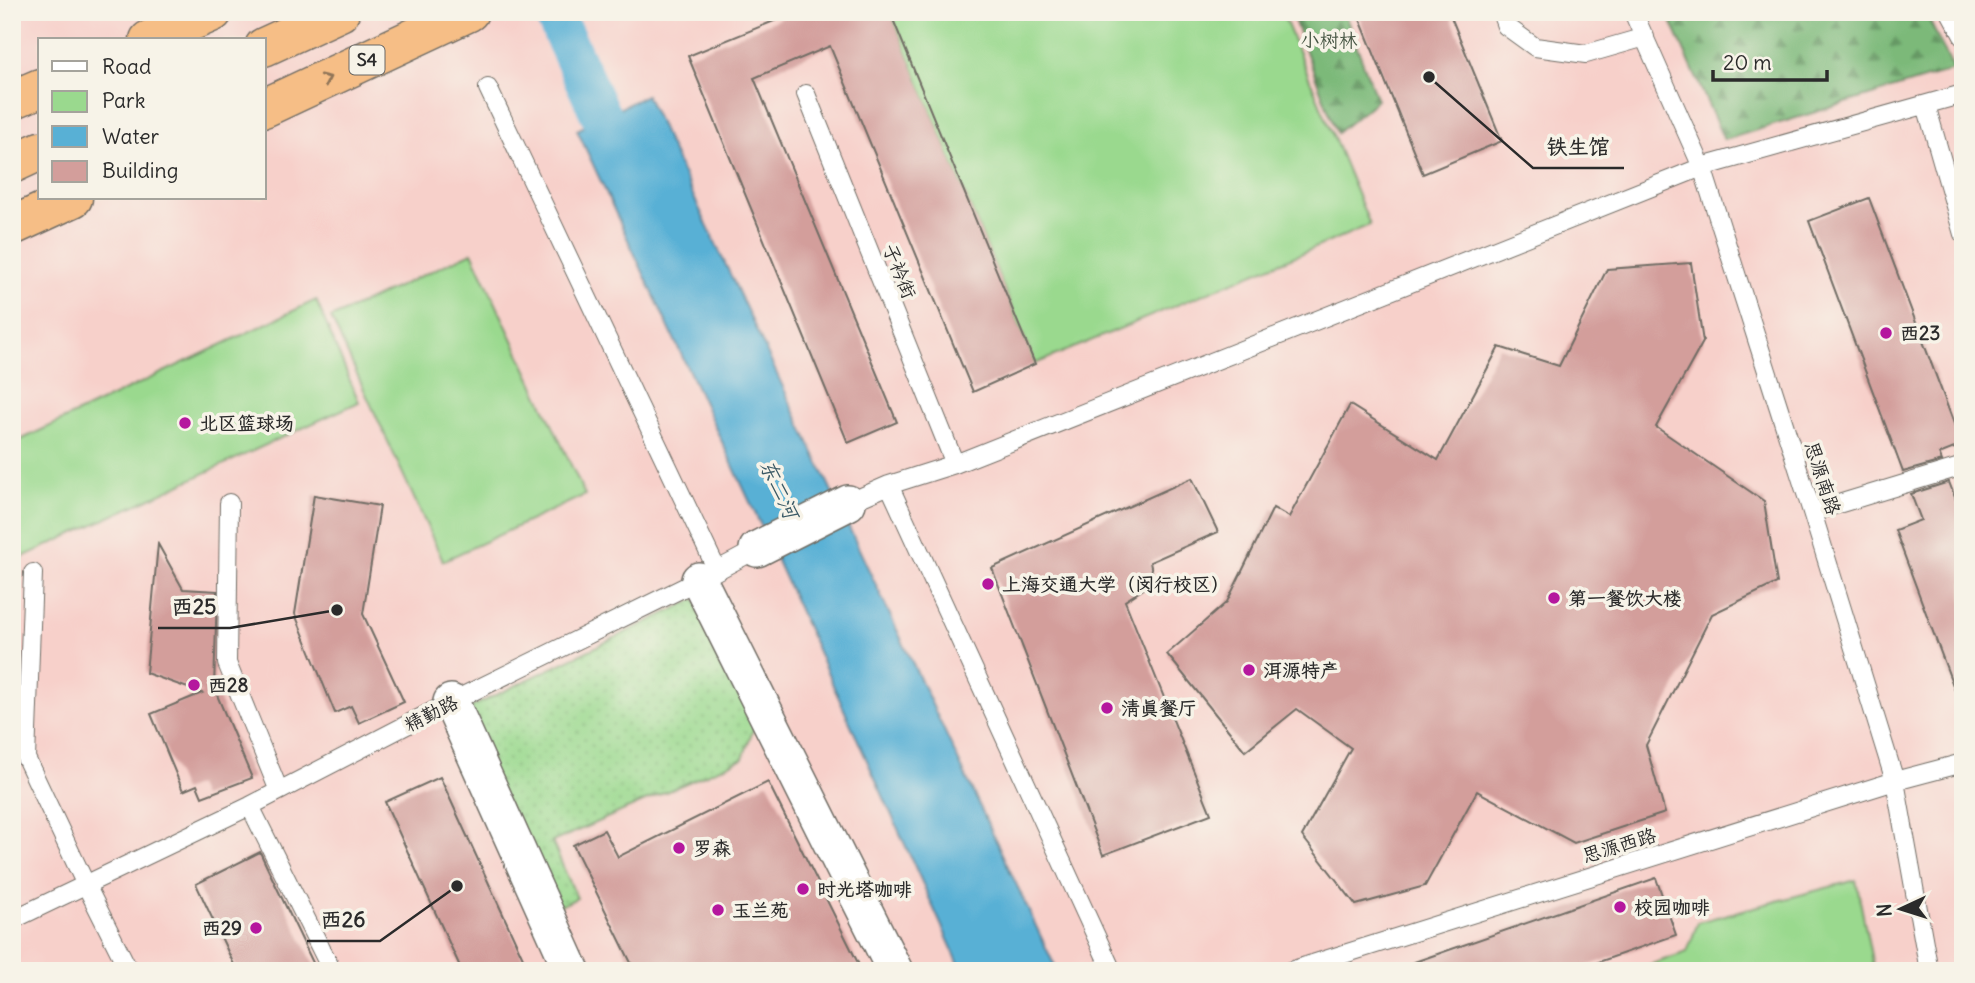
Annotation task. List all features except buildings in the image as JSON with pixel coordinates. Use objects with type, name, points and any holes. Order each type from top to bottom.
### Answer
[{"type":"highway","points":[[154,38],[213,12]]},
{"type":"highway","points":[[266,46],[341,12]]},
{"type":"highway","name":"S4","points":[[266,107],[470,12]]},
{"type":"highway","points":[[12,100],[38,89]]},
{"type":"highway","points":[[12,164],[38,152]]},
{"type":"highway","points":[[12,226],[68,200]]},
{"type":"street","name":"精勤路","points":[[757,549],[848,502]]},
{"type":"street","points":[[708,575],[895,971]]},
{"type":"street","points":[[451,702],[572,971]]},
{"type":"lane","points":[[1501,12],[1506,26],[1535,47],[1586,54],[1645,37]]},
{"type":"lane","name":"思源南路","points":[[1633,12],[1702,167],[1812,512],[1895,781],[1929,971]]},
{"type":"lane","points":[[1950,12],[1963,36]]},
{"type":"lane","points":[[488,88],[708,575]]},
{"type":"lane","name":"子衿街","points":[[806,94],[955,464]]},
{"type":"lane","points":[[848,502],[889,485],[955,464],[1702,167],[1963,94]]},
{"type":"lane","points":[[1926,105],[1963,234]]},
{"type":"lane","points":[[1812,512],[1963,466]]},
{"type":"lane","points":[[889,485],[1112,971]]},
{"type":"lane","points":[[229,503],[227,663],[279,791]]},
{"type":"lane","name":"精勤路","points":[[12,920],[250,806],[757,549]]},
{"type":"lane","points":[[33,573],[26,758],[129,971]]},
{"type":"lane","name":"思源西路","points":[[1290,971],[1895,781],[1963,763]]},
{"type":"lane","points":[[250,806],[332,971]]},
{"type":"shaded area","name":"上海交通大学（闵行校区）","points":[[12,12],[1963,12],[1963,971],[12,971]]},
{"type":"green space","points":[[890,12],[1282,12],[1370,225],[1035,364]]},
{"type":"green space","name":"小树林","points":[[1291,12],[1344,12],[1377,100],[1337,133]]},
{"type":"green space","points":[[1667,12],[1925,12],[1954,70],[1724,140]]},
{"type":"green space","points":[[472,252],[585,495],[443,561],[331,318]]},
{"type":"green space","name":"北区篮球场","points":[[316,300],[359,402],[12,562],[12,444]]},
{"type":"green space","points":[[695,599],[755,724],[743,758],[552,842],[577,898],[556,908],[463,711]]},
{"type":"green space","points":[[1856,880],[1874,971],[1632,971],[1687,952],[1698,922]]},
{"type":"water","points":[[646,95],[1057,971],[962,971],[769,543],[577,130]]},
{"type":"waterway","name":"东二河","points":[[553,12],[625,168]]},
{"type":"place","name":"铁生馆","points":[[1429,77]]},
{"type":"place","name":"西23","points":[[1886,333]]},
{"type":"place","name":"北区篮球场","points":[[185,423]]},
{"type":"place","name":"上海交通大学（闵行校区）","points":[[988,584]]},
{"type":"place","name":"第一餐饮大楼","points":[[1554,598]]},
{"type":"place","name":"西25","points":[[337,610]]},
{"type":"place","name":"洱源特产","points":[[1249,670]]},
{"type":"place","name":"西28","points":[[194,685]]},
{"type":"place","name":"清真餐厅","points":[[1107,708]]},
{"type":"place","name":"罗森","points":[[679,848]]},
{"type":"place","name":"西26","points":[[457,886]]},
{"type":"place","name":"时光塔咖啡","points":[[803,889]]},
{"type":"place","name":"校园咖啡","points":[[1620,907]]},
{"type":"place","name":"玉兰苑","points":[[718,910]]},
{"type":"place","name":"西29","points":[[256,928]]}]
